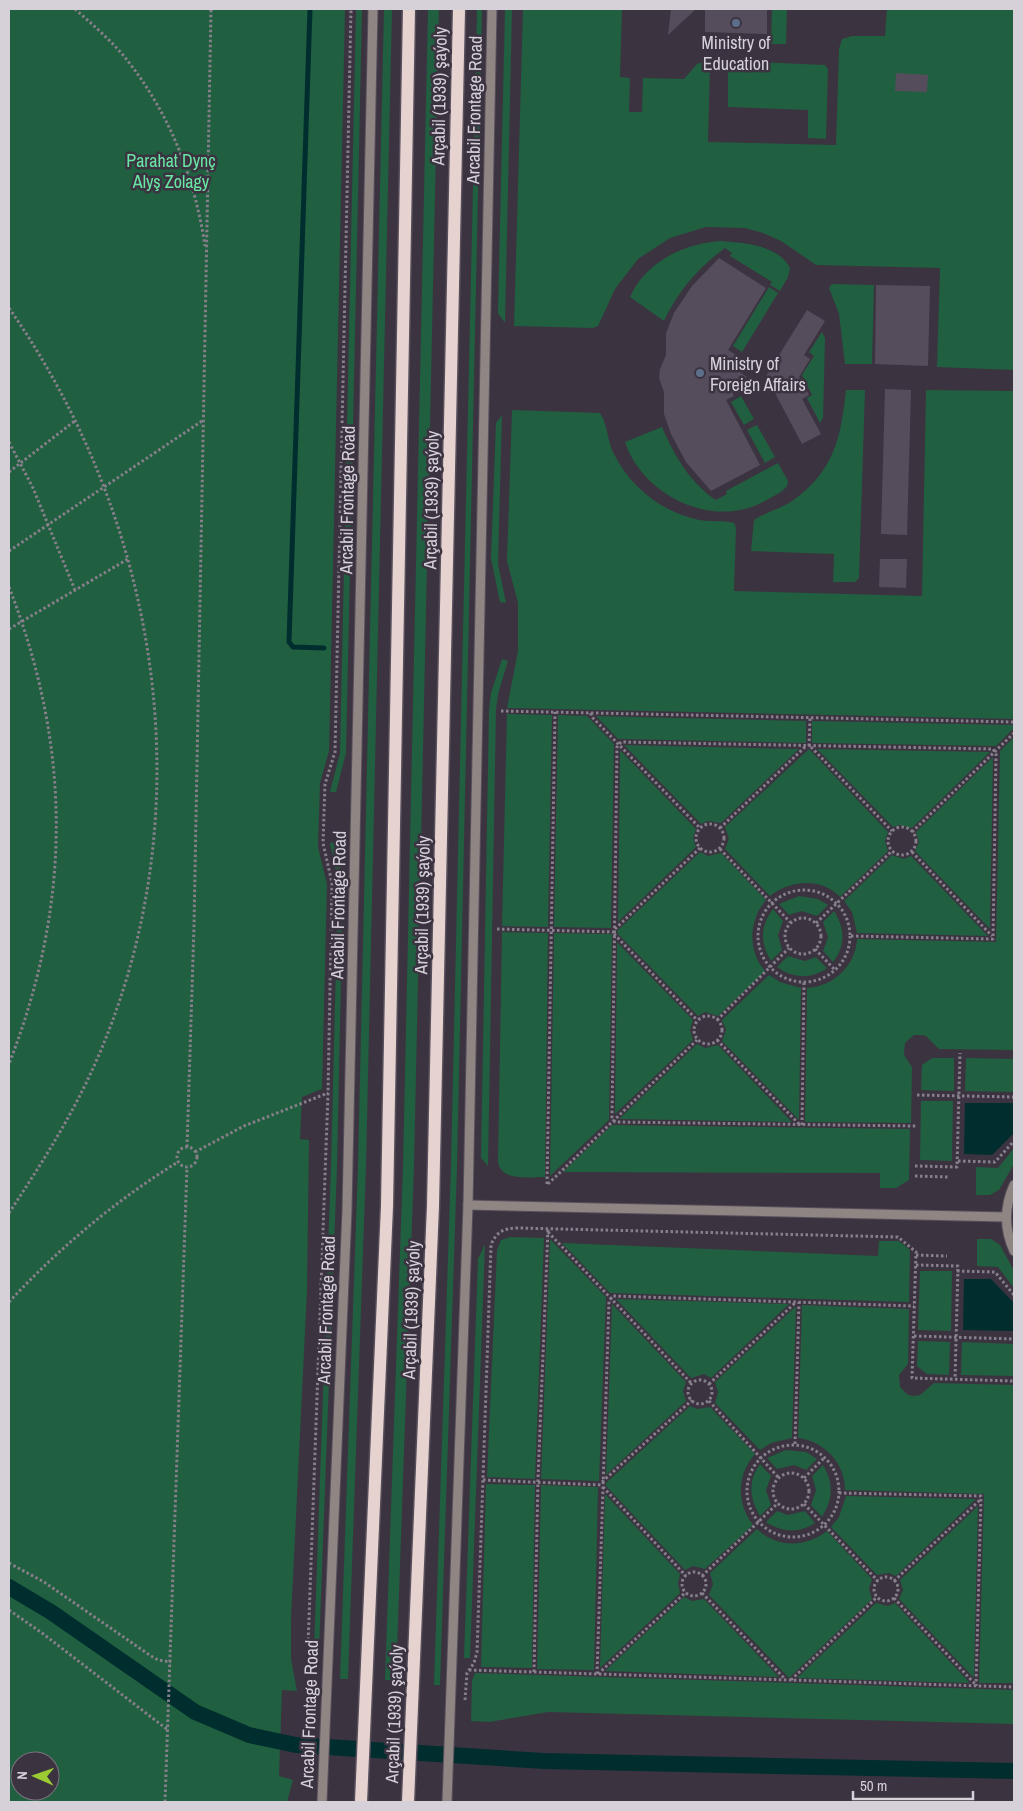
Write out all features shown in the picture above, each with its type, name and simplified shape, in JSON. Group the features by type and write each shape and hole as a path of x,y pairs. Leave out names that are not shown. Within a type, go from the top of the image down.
{"main road":[{"name":"Arçabil (1939) şaýoly","path":"361,1802 386,1206 409,9"},
{"name":"Arçabil (1939) şaýoly","path":"408,1802 433,1206 459,9"}],"street":[{"name":"Arcabil Frontage Road","path":"322,1802 347,1210 374,9"},
{"name":"Arcabil Frontage Road","path":"447,1802 468,1205 492,9"},
{"path":"1014,1185 1007,1204 1006,1217 1010,1241 1014,1251"},
{"path":"468,1205 1006,1217"}],"path":[{"path":"76,9 127,59 164,115 193,188 201,218 206,255"},
{"path":"187,1147 194,926 211,9"},
{"path":"315,1669 308,1646 328,1093 332,883 323,843 325,784 335,752 351,9"},
{"path":"193,188 203,190 208,184"},
{"path":"9,308 39,355 76,420 104,486 128,559 146,634 156,717 155,793 144,900 128,974 99,1056 48,1155 9,1213"},
{"path":"9,472 76,420"},
{"path":"9,551 202,421"},
{"path":"9,442 49,524 75,590"},
{"path":"9,629 128,559"},
{"path":"9,587 39,684 52,747 56,792 57,842 55,883 48,932 27,1012 9,1064"},
{"path":"501,711 1014,722"},
{"path":"555,712 547,1184 697,1040"},
{"path":"591,713 591,716 700,828"},
{"path":"720,828 808,746 810,718"},
{"path":"912,832 1014,733"},
{"path":"619,745 621,742 993,749 996,754 993,937"},
{"path":"619,745 612,1117 615,1122 916,1126"},
{"path":"808,746 892,831"},
{"path":"709,824 720,828 724,840 720,848 712,853 700,848 696,837 700,828 709,824"},
{"path":"901,827 912,832 916,843 912,852 903,856 892,851 888,840 892,831 901,827"},
{"path":"615,932 700,848"},
{"path":"720,848 790,922"},
{"path":"816,923 892,851"},
{"path":"912,852 993,937"},
{"path":"807,889 826,894 838,904 846,915 851,936 848,953 835,970 821,979 804,982 783,977 772,968 763,956 758,938 761,918 772,902 788,892 807,889"},
{"path":"799,918 808,918 816,923 821,931 820,941 815,949 807,954 797,953 789,948 785,940 785,930 790,922 799,918"},
{"path":"497,929 615,932 697,1020"},
{"path":"851,936 993,939 993,937"},
{"path":"717,1020 772,968 789,948"},
{"path":"815,949 835,970"},
{"path":"801,1125 804,982"},
{"path":"706,1016 717,1020 722,1032 718,1040 709,1044 697,1040 693,1029 697,1020 706,1016"},
{"path":"718,1040 801,1125"},
{"path":"915,1166 957,1166 960,1053"},
{"path":"195,1152 252,1122 328,1093"},
{"path":"917,1095 1014,1096"},
{"path":"958,1161 995,1162 1014,1141"},
{"path":"187,1147 195,1152"},
{"path":"178,1162 178,1152 187,1147"},
{"path":"187,1167 196,1162 195,1152"},
{"path":"178,1162 187,1167"},
{"path":"9,1302 60,1252 102,1216 153,1177 178,1162"},
{"path":"165,1802 171,1674 187,1167"},
{"path":"915,1176 948,1177"},
{"path":"465,1696 469,1670 474,1663 477,1652 490,1245 494,1237 500,1232 510,1228 548,1231 898,1238 916,1252 912,1378 1014,1381"},
{"path":"548,1231 692,1384"},
{"path":"534,1672 538,1482 548,1231"},
{"path":"916,1255 947,1256"},
{"path":"916,1265 958,1266 955,1379"},
{"path":"957,1271 995,1272 1014,1295"},
{"path":"597,1674 609,1300 613,1296 914,1306"},
{"path":"709,1384 798,1302"},
{"path":"795,1444 798,1302"},
{"path":"914,1336 1014,1339"},
{"path":"700,1380 709,1384 712,1394 709,1401 701,1404 692,1400 688,1391 692,1384 700,1380"},
{"path":"483,1480 602,1484 692,1400"},
{"path":"709,1401 762,1457 778,1477"},
{"path":"795,1444 812,1448 825,1457 837,1476 839,1493 834,1514 825,1525 812,1533 794,1537 775,1533 759,1522 749,1506 747,1486 753,1468 762,1457 774,1449 795,1444"},
{"path":"804,1478 825,1457"},
{"path":"787,1473 796,1473 804,1478 809,1486 809,1496 804,1504 796,1508 786,1508 778,1503 774,1495 774,1486 778,1477 787,1473"},
{"path":"602,1484 686,1576"},
{"path":"839,1493 981,1496 981,1498"},
{"path":"894,1581 981,1498"},
{"path":"976,1686 981,1498"},
{"path":"702,1576 778,1503"},
{"path":"804,1504 878,1581"},
{"path":"9,1563 44,1582 151,1656 158,1660 171,1662"},
{"path":"694,1572 702,1576 706,1586 702,1593 695,1596 686,1592 683,1583 686,1576 694,1572"},
{"path":"885,1578 894,1581 897,1591 894,1598 886,1601 877,1597 874,1588 878,1581 885,1578"},
{"path":"597,1674 686,1592"},
{"path":"702,1593 786,1680"},
{"path":"790,1680 877,1597"},
{"path":"894,1598 976,1686"},
{"path":"9,1610 42,1633 168,1730"},
{"path":"469,1670 1014,1686"}],"green space":[{"name":"Parahat Dynç Alyş Zolagy","path":"9,9 345,9 329,751 320,783 318,847 327,884 322,1089 302,1097 300,1139 309,1140 307,1290 291,1618 291,1659 297,1691 282,1690 279,1776 293,1780 287,1802 9,1802"},
{"path":"356,9 362,9 346,753 336,792 330,792 340,753"},
{"path":"384,9 392,9 366,1166 348,1679 340,1679 358,1166"},
{"path":"428,9 439,9 414,1166 396,1680 385,1680 403,1166"},
{"path":"477,9 482,9 457,1166 440,1685 434,1685 451,1165"},
{"path":"505,9 512,9 505,323 498,313"},
{"path":"523,9 622,9 620,77 630,78 629,112 642,112 643,78 684,79 697,64 706,61 710,65 708,142 836,145 839,49 842,39 852,36 885,36 887,9 1014,9 1014,370 937,367 940,268 816,265 781,241 745,228 706,227 670,238 638,259 615,289 598,326 593,328 514,326"},
{"path":"772,9 787,9 786,44 771,44"},
{"path":"734,61 825,65 828,69 826,139 808,138 808,110 728,107 728,66"},
{"path":"722,241 760,247 778,254 785,260 790,268 788,277 780,291 770,285 772,282 730,256 732,253 725,248 706,264 682,290 664,321 630,297 646,273 668,256 694,246"},
{"path":"832,284 874,285 872,364 845,364 839,314 829,288"},
{"path":"769,287 778,293 742,352 733,346"},
{"path":"822,332 825,338 823,418 820,423 807,398 812,395 802,375 814,356 809,352"},
{"path":"846,390 865,390 859,578 855,582 833,582 834,554 751,551 754,520 792,501 806,490 826,466 838,438"},
{"path":"926,390 1014,391 1014,719 507,708 518,651 518,603 507,561 512,410 600,413 605,423 612,449 621,466 629,478 649,497 660,505 685,516 699,520 734,523 736,528 734,591 922,596"},
{"path":"741,396 754,419 744,425 731,402"},
{"path":"502,415 498,564 506,603 500,602 491,558 496,423"},
{"path":"757,425 775,457 765,463 747,430"},
{"path":"662,427 684,468 698,485 716,500 727,494 726,491 778,463 788,481 787,486 780,493 745,509 724,512 682,503 663,492 647,478 634,461 625,442"},
{"path":"502,659 508,661 498,694 496,710 488,1166 481,1158 489,710 491,693"},
{"path":"507,714 552,715 548,927 502,926"},
{"path":"558,715 587,716 614,744 611,928 554,927"},
{"path":"596,716 806,721 806,743 618,739"},
{"path":"812,721 1014,725 1014,728 996,746 812,743"},
{"path":"1014,737 1014,1050 939,1049 926,1036 914,1035 905,1043 904,1055 912,1067 911,1123 805,1122 807,988 826,984 841,973 848,966 856,949 857,939 996,942 1000,751"},
{"path":"624,745 799,749 721,823 708,821 701,824"},
{"path":"809,749 888,832 885,841 888,851 840,897 824,886 805,883 787,887 770,896 725,849 729,839 725,827"},
{"path":"817,749 990,752 912,828 899,825 893,827"},
{"path":"620,750 696,829 693,838 696,847 618,922"},
{"path":"993,757 990,929 915,851 919,842 916,832"},
{"path":"336,842 343,882 337,1167 319,1650 314,1650 331,1167 338,882 330,843"},
{"path":"700,852 708,856 721,853 766,900 756,917 752,935 755,954 765,971 718,1016 705,1012 698,1016 617,933"},
{"path":"892,855 904,859 911,856 988,936 857,933 852,912 844,901"},
{"path":"799,896 818,899 828,905 817,916 801,911 789,915 779,904"},
{"path":"773,909 783,921 778,935 782,950 771,961 765,948 763,935 766,922"},
{"path":"834,911 842,930 842,943 833,962 823,951 828,937 823,922"},
{"path":"502,932 548,933 545,1177 524,1178 510,1176 505,1173 498,1162"},
{"path":"554,933 612,934 609,1120 550,1176"},
{"path":"617,942 693,1020 690,1030 693,1040 615,1114"},
{"path":"788,956 805,961 816,957 827,968 808,976 795,975 777,967"},
{"path":"769,975 780,982 801,988 799,1120 722,1041 726,1030 722,1020"},
{"path":"697,1044 705,1048 718,1045 792,1122 619,1119"},
{"path":"932,1058 954,1058 954,1091 921,1090 922,1065"},
{"path":"966,1058 1014,1059 1014,1092 965,1091"},
{"path":"921,1101 953,1101 952,1161 920,1160"},
{"path":"612,1125 910,1129 909,1180 896,1188 880,1188 880,1173 563,1172"},
{"path":"1014,1148 1014,1164 999,1190 990,1195 976,1195 976,1167 998,1168"},
{"path":"510,1237 544,1238 535,1479 487,1477 497,1250 501,1240"},
{"path":"550,1239 606,1297 599,1481 541,1479"},
{"path":"977,1239 991,1239 1000,1245 1014,1271 1014,1288 998,1267 977,1266"},
{"path":"879,1241 899,1241 910,1250 909,1302 610,1293 562,1243 878,1256"},
{"path":"485,1244 470,1658 464,1658 478,1259"},
{"path":"920,1271 952,1271 951,1331 918,1330"},
{"path":"616,1299 789,1304 711,1378 704,1374 691,1378"},
{"path":"612,1304 686,1382 683,1391 686,1401 606,1475"},
{"path":"802,1305 909,1309 908,1364 899,1375 900,1387 908,1395 920,1395 934,1383 1014,1385 1014,1683 979,1683 984,1494 845,1490 841,1471 831,1455 816,1444 798,1438"},
{"path":"796,1306 792,1438 771,1443 760,1450 715,1403 718,1392 715,1382"},
{"path":"918,1341 950,1342 949,1375 927,1374 917,1366"},
{"path":"962,1342 1014,1344 1014,1376 961,1375"},
{"path":"690,1406 697,1409 710,1407 755,1454 745,1470 741,1489 741,1498 747,1516 753,1525 705,1569 693,1566 685,1570 606,1486 606,1483"},
{"path":"786,1450 806,1452 817,1459 806,1470 794,1465 777,1469 767,1458"},
{"path":"760,1464 771,1476 766,1490 771,1505 760,1516 751,1490 753,1477"},
{"path":"823,1465 829,1478 831,1491 826,1511 822,1517 811,1505 816,1490 812,1476"},
{"path":"486,1484 535,1485 532,1668 481,1667"},
{"path":"541,1485 598,1487 594,1670 537,1669"},
{"path":"605,1494 680,1574 678,1583 680,1593 600,1668"},
{"path":"846,1496 976,1499 896,1576 889,1573 877,1575 831,1527 839,1517"},
{"path":"978,1506 974,1678 899,1599 903,1590 900,1580"},
{"path":"777,1511 788,1515 805,1511 815,1523 803,1529 784,1530 766,1522"},
{"path":"757,1529 773,1540 791,1544 810,1541 827,1531 872,1579 869,1589 872,1599 789,1678 709,1595 713,1584 710,1573"},
{"path":"684,1597 692,1601 704,1599 779,1677 605,1671"},
{"path":"876,1603 888,1606 895,1603 970,1683 797,1678"},
{"path":"475,1673 1014,1690 1014,1724 548,1712 489,1722 471,1721 472,1681"}],"shaded area":[{"path":"965,1103 1014,1103 1014,1133 992,1155 964,1154"},
{"path":"964,1279 991,1279 1014,1303 1014,1331 963,1330"}],"building":[{"name":"Ministry of Education","path":"671,9 696,9 668,35"},
{"name":"Ministry of Education","path":"705,9 767,9 767,34 705,32"},
{"path":"896,73 928,75 927,92 895,91"},
{"name":"Ministry of Foreign Affairs","path":"719,258 766,288 728,350 736,355 730,365 747,377 729,386 734,396 726,400 760,465 711,491 686,462 671,434 664,414 664,392 659,378 660,369 666,355 666,333 674,313 692,286"},
{"path":"876,285 930,286 928,366 875,364"},
{"path":"807,310 825,321 804,355 810,359 799,377 809,395 802,399 821,434 802,444 766,376"},
{"path":"885,389 911,390 907,535 881,534"},
{"path":"880,559 907,559 906,588 879,587"}],"waterway":[{"path":"310,9 289,642 293,647 324,648"},
{"path":"9,1587 51,1612 195,1712 249,1735 296,1745 544,1761 1014,1771"}],"place":[{"name":"Ministry of Education","path":"736,23"},
{"name":"Ministry of Foreign Affairs","path":"700,373"}]}
